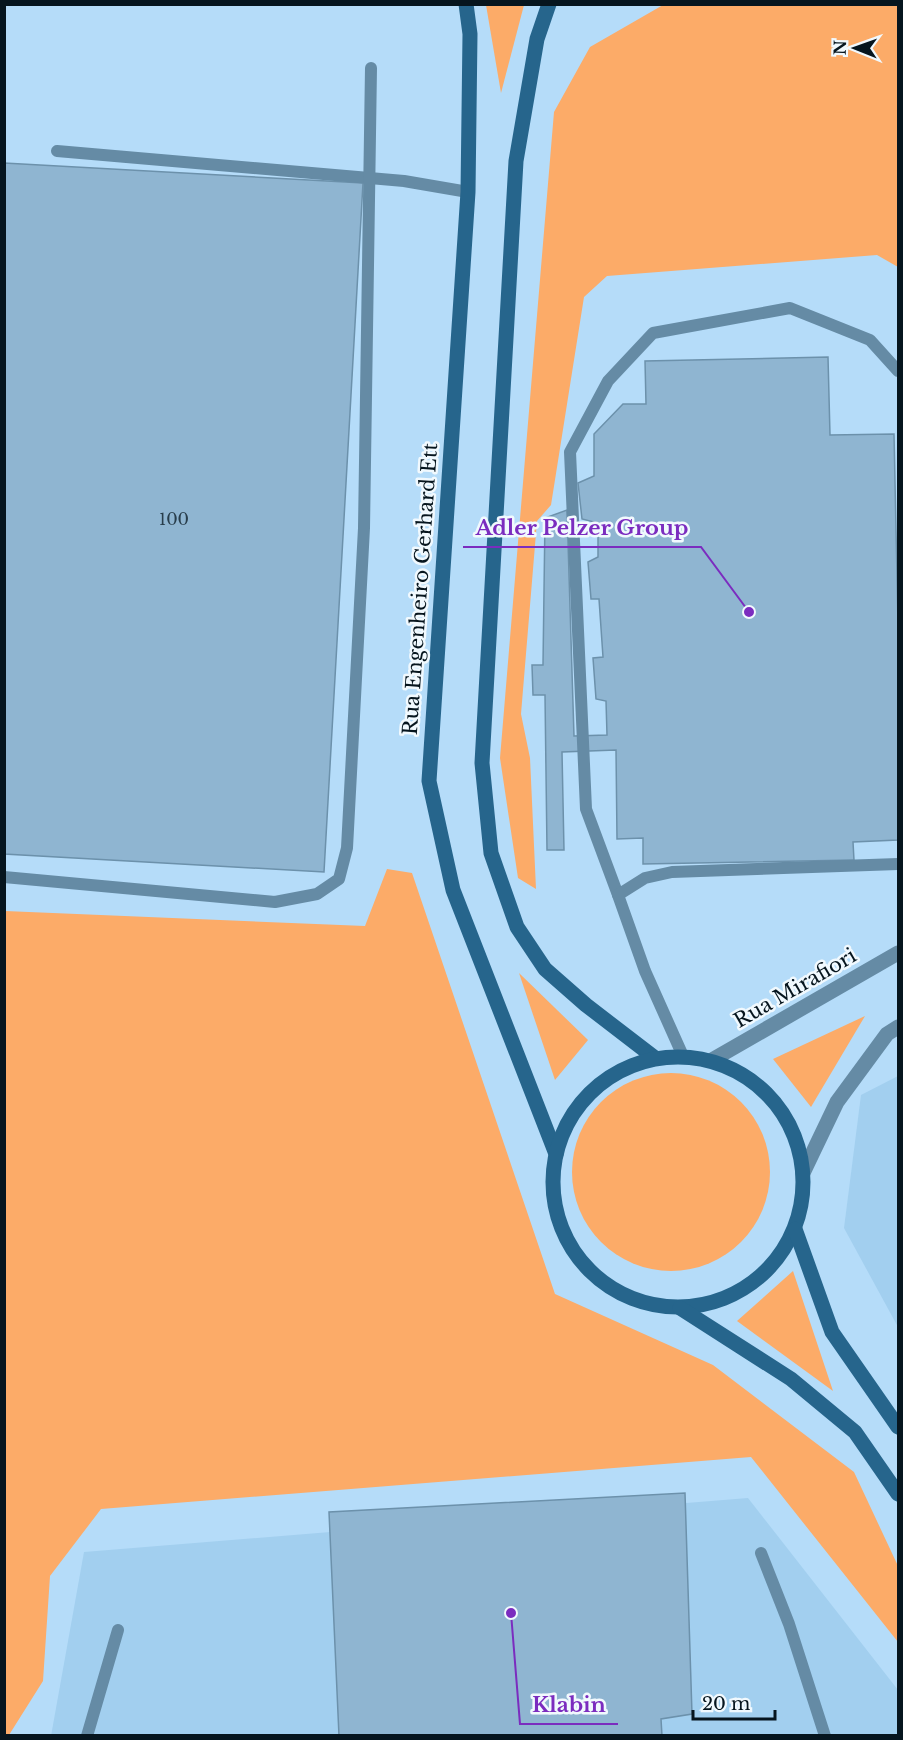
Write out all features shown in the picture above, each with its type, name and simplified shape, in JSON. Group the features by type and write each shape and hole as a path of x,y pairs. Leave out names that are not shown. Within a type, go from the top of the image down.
{"main road":[{"name":"Rua Engenheiro Gerhard Ett","path":"466,4 470,34 468,192 429,781 453,890 556,1154"},
{"path":"549,4 537,39 516,161 482,764 491,853 517,927 545,969 586,1005 655,1058"},
{"path":"683,1056 712,1060 747,1077 776,1102 795,1136 803,1173 802,1201 795,1229 776,1261 749,1286 716,1302 680,1308 643,1302 617,1290 609,1286 581,1261 562,1228 554,1191 556,1154 569,1120 591,1091 620,1070 655,1058 683,1056"},
{"path":"795,1229 832,1332 898,1427"},
{"path":"680,1308 791,1379 855,1432 898,1494"}],"street":[{"name":"Rua Mirafiori","path":"712,1060 898,953"},
{"path":"803,1173 837,1102 887,1034 898,1027"}],"lane":[{"path":"4,877 275,902 317,894 339,879 347,848 364,528 371,68"},
{"path":"57,151 371,178 468,192"},
{"path":"683,1056 645,971 586,810 570,452 608,381 653,333 790,308 870,340 898,371"},
{"path":"618,895 645,878 672,872 898,864"},
{"path":"761,1553 789,1624 825,1736"},
{"path":"87,1736 118,1630"}],"shaded area":[{"path":"486,5 524,5 501,93"},
{"path":"663,5 898,5 898,267 877,255 607,276 584,297 551,505 537,521 521,714 530,758 536,889 518,878 500,758 554,112 590,47"},
{"path":"387,869 412,873 555,1294 713,1365 854,1472 898,1566 898,1642 751,1457 101,1509 50,1576 43,1681 9,1735 5,1735 5,911 365,926"},
{"path":"519,973 588,1040 555,1080"},
{"path":"865,1016 811,1107 773,1059"},
{"path":"671,1073 690,1075 709,1081 726,1090 741,1102 753,1117 762,1134 768,1153 770,1172 768,1191 762,1210 753,1227 741,1242 726,1254 709,1263 690,1269 671,1271 652,1269 633,1263 616,1254 601,1242 589,1227 580,1210 574,1191 572,1172 574,1153 580,1134 589,1117 601,1102 616,1090 633,1081 652,1075"},
{"path":"898,1076 898,1327 844,1228 861,1095"},
{"path":"793,1271 833,1391 737,1321"},
{"path":"748,1498 898,1690 898,1735 51,1736 84,1552"}],"building":[{"path":"4,163 363,183 324,872 4,854"},
{"path":"828,357 830,435 894,434 898,624 898,840 853,842 854,860 643,864 643,838 617,839 616,750 562,752 564,850 547,850 545,695 533,695 532,665 543,665 545,518 567,510 574,736 607,735 606,701 596,699 593,658 603,657 599,599 591,599 588,562 598,557 598,523 582,519 578,483 594,476 594,434 623,404 646,404 645,361"},
{"path":"685,1493 692,1714 661,1719 662,1736 339,1736 329,1512"}],"place":[{"name":"Adler Pelzer Group","path":"749,612"},
{"name":"Klabin","path":"511,1613"}]}
